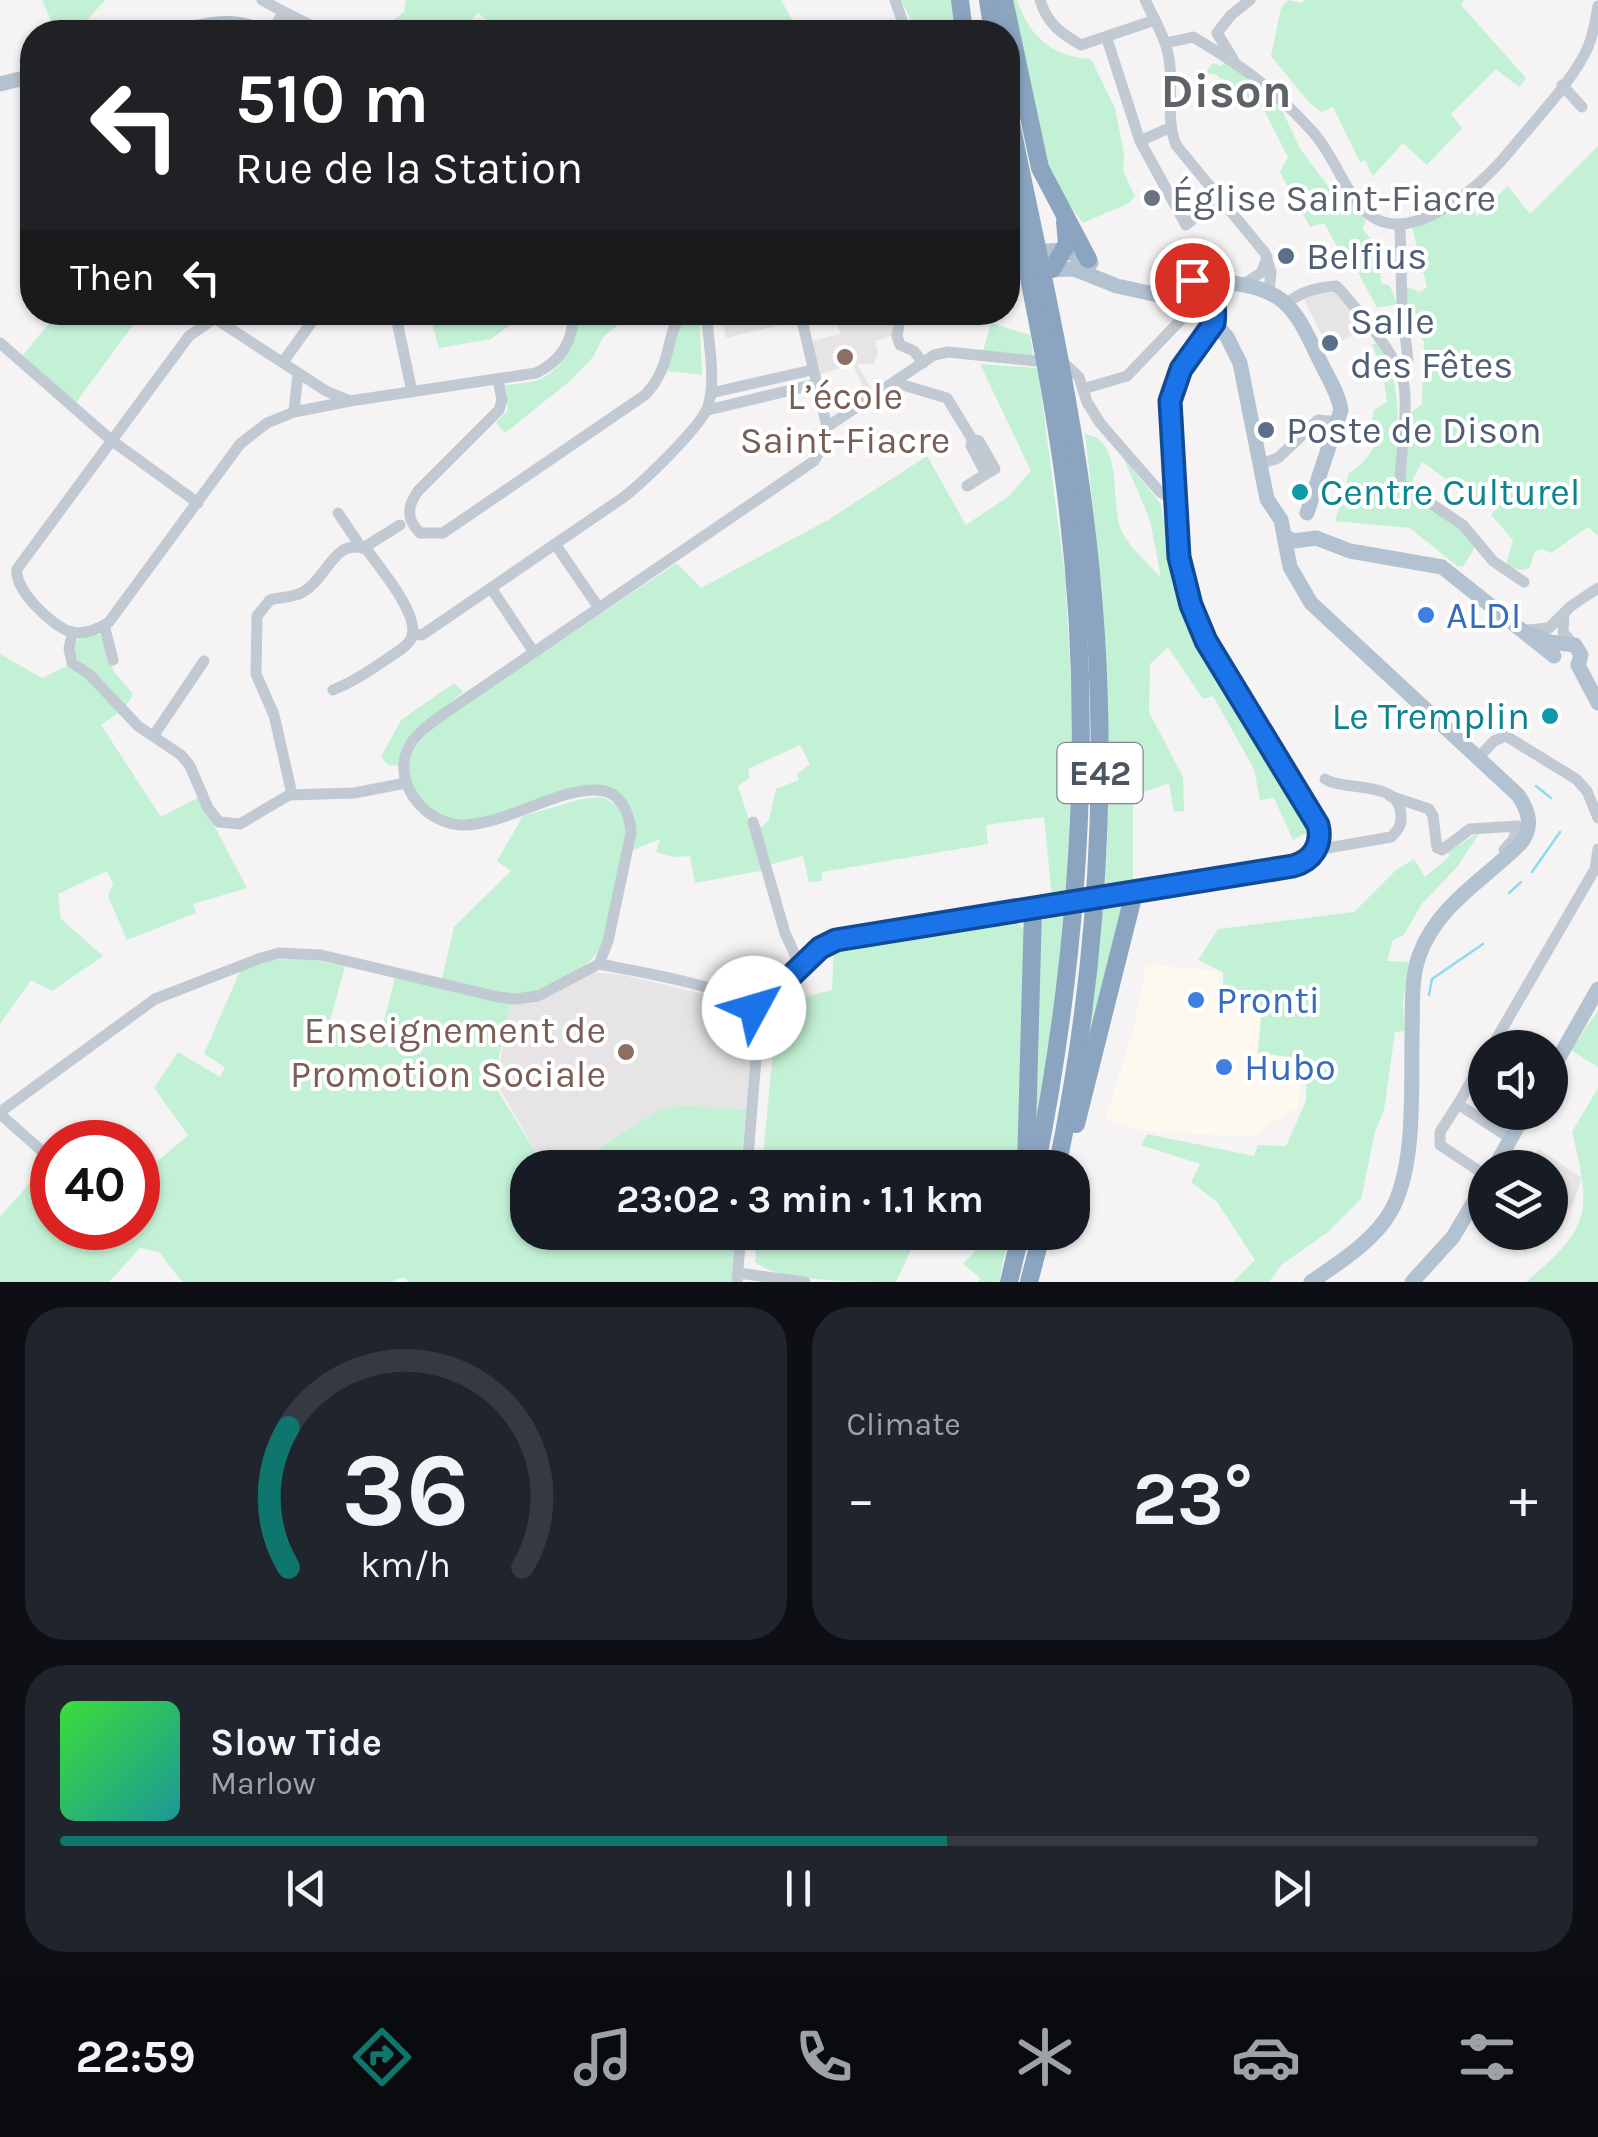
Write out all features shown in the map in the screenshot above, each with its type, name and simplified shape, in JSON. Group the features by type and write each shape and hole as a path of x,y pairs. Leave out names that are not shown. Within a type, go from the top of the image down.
{"highway":[{"path":"1020,81 1040,168 1088,260"},
{"path":"1052,268 1068,238 1064,216"},
{"name":"E42","path":"1020,270 1056,378 1080,482 1092,577 1100,756 1090,959 1063,1150"},
{"name":"E42","path":"1039,1150 1069,957 1080,772 1074,577 1056,378"},
{"path":"1067,1150 1075,1131 1126,894"},
{"path":"1027,1150 1040,908"},
{"path":"1009,1282 1016,1250"},
{"path":"1030,1282 1038,1250"}],"main road":[{"path":"1020,251 1065,250 1088,260 1101,278"},
{"path":"1020,255 1117,286 1200,304"},
{"path":"1286,537 1298,540 1308,525 1338,425 1339,400 1298,314 1288,303 1268,291 1244,284 1196,278 1200,304 1226,337 1240,364 1268,498 1281,520 1290,567 1311,603 1518,795 1528,809 1530,825 1526,836 1502,861 1447,911 1420,955 1413,980 1410,1118 1402,1186 1390,1211 1369,1237 1312,1282"},
{"path":"1281,520 1292,510 1332,542 1361,554 1442,567 1526,631 1581,655 1578,666 1596,695"},
{"path":"1562,648 1560,668 1570,670 1578,666"},
{"path":"1568,1041 1598,989"},
{"path":"1504,1150 1516,1130"},
{"path":"1412,1282 1453,1237 1468,1211"}],"street":[{"path":"262,0 300,20"},
{"path":"1040,0 1046,18 1060,33 1080,45 1155,20"},
{"path":"1145,0 1166,43 1170,62 1169,128 1176,145 1217,198 1257,240 1271,272 1268,291"},
{"path":"1234,59 1218,33 1231,14 1250,0"},
{"path":"1166,43 1194,37 1259,78 1313,132 1367,213 1400,225 1447,206 1479,186 1585,55 1598,6"},
{"path":"279,20 284,12"},
{"path":"1107,38 1140,141 1186,225 1217,198"},
{"path":"1562,86 1582,106"},
{"path":"1140,141 1169,128"},
{"path":"1400,225 1408,361 1401,375"},
{"path":"1244,284 1262,272 1267,257"},
{"path":"1288,303 1300,294 1336,286 1374,331 1401,375 1404,406 1400,484 1463,526 1493,562 1524,582"},
{"path":"748,1150 758,1003 820,948 836,940 1293,866 1306,862 1317,847 1318,825 1224,672 1197,620 1179,557 1170,401 1176,378 1196,344 1200,304"},
{"path":"1083,389 1127,376 1200,304"},
{"path":"200,325 17,570 19,589 73,632 104,625 116,615 240,444 268,423 294,412 350,401 536,373 549,366 570,340 572,325"},
{"path":"226,325 298,373 350,401"},
{"path":"283,362 310,325"},
{"path":"398,325 412,392"},
{"path":"498,380 502,400 499,410 409,504 410,519 420,533 443,533 646,395 662,373 675,325"},
{"path":"412,634 422,635 642,483 708,410 711,392 706,325"},
{"path":"30,1140 0,1113 154,999 279,953 321,955 512,1000 548,992 599,964 608,941 630,834 630,819 621,801 606,791 586,791 464,825 435,818 414,798 402,766 412,741 499,674 814,460 827,427 803,325"},
{"path":"899,325 900,345 914,351 923,362"},
{"path":"0,343 111,440 198,503"},
{"path":"827,427 923,362 948,352 996,360 1055,362 1075,371 1100,423 1160,492 1174,500"},
{"path":"711,392 812,370"},
{"path":"294,412 298,373"},
{"path":"896,383 947,398 972,438 970,446 991,472"},
{"path":"708,410 816,384"},
{"path":"1260,464 1278,458 1318,420 1338,425"},
{"path":"967,486 1011,461"},
{"path":"333,690 404,646 412,634 412,622 396,591 338,513"},
{"path":"292,794 274,714 256,674 257,616 270,600 293,596 312,586 338,553 346,548 362,548 400,525"},
{"path":"555,544 598,608"},
{"path":"491,588 533,651"},
{"path":"1526,631 1549,628 1598,588"},
{"path":"1562,648 1564,614"},
{"path":"104,625 113,660"},
{"path":"73,632 69,648 72,662 90,674 138,726 174,748 190,766 208,808 219,822 240,824 292,794 354,793 406,783"},
{"path":"154,735 204,660"},
{"path":"1478,758 1494,741 1506,736 1576,779 1587,791 1598,818"},
{"path":"1325,779 1333,784 1377,790 1428,809 1433,816 1437,848 1442,850 1470,829 1518,826 1513,840 1502,852 1502,861"},
{"path":"1317,847 1390,838 1397,832 1402,817 1390,796"},
{"path":"753,822 785,933 800,968"},
{"path":"1501,1030 1595,869 1598,849"},
{"path":"599,964 758,1003"},
{"path":"1468,1087 1440,1132 1440,1145 1468,1164"},
{"path":"1458,1104 1511,1138"},
{"path":"740,1250 738,1277 805,1282"}],"shaded area":[{"path":"1334,287 1364,324 1358,332 1328,348 1303,297"},
{"path":"723,325 780,325 726,338"},
{"name":"L’école Saint-Fiacre","path":"838,325 895,325 894,335 875,341 878,352 874,364 857,364 872,390 866,394 853,365 820,374 812,341 840,334"},
{"path":"1146,966 1220,972 1219,1007 1261,1011 1256,1053 1305,1060 1298,1107 1250,1137 1143,1131 1105,1120 1133,1030"},
{"name":"Enseignement de Promotion Sociale","path":"593,972 623,975 742,1003 754,1022 746,1110 681,1105 657,1111 593,1150 535,1150 496,1083 511,1003"},
{"path":"1568,1169 1582,1178 1568,1209"}],"green space":[{"path":"42,0 105,0 87,20 51,20"},
{"path":"406,0 781,0 792,20 487,20 478,13 474,20 395,20 404,12"},
{"path":"901,0 953,0 956,20 911,20"},
{"path":"1011,0 1017,0 1028,24 1044,42 1065,54 1091,59 1115,108 1124,154 1123,171 1135,196 1129,203 1083,223 1053,183 1041,153 1020,46 1020,20 1015,20"},
{"path":"1288,0 1464,0 1461,5 1526,78 1519,87 1496,69 1451,114 1462,128 1427,165 1403,143 1373,176 1365,160 1360,162 1333,107 1321,112 1271,56 1281,8"},
{"path":"1226,62 1263,88 1280,106 1301,150 1330,189 1341,185 1366,221 1362,228 1379,250 1381,283 1390,286 1397,304 1377,308 1349,255 1343,257 1324,223 1310,227 1280,172 1288,157 1263,108 1254,101 1246,107 1217,75 1205,73 1213,63 1220,66"},
{"path":"1598,146 1598,536 1588,527 1551,553 1535,551 1529,569 1519,570 1506,565 1513,540 1491,515 1500,504 1490,499 1476,500 1422,462 1409,487 1404,485 1408,415 1422,404 1424,342 1408,319 1405,286 1420,292 1427,287 1412,227 1469,200 1477,216 1508,186 1530,214"},
{"path":"47,325 133,325 74,405 20,359"},
{"path":"432,325 510,325 491,339 439,348"},
{"path":"577,325 618,325 604,336 593,357 570,381 505,433 496,423 508,410 505,385 538,380 556,369"},
{"path":"680,325 700,325 702,375 668,371"},
{"path":"990,325 998,325 1030,335 1033,356 983,351"},
{"path":"1379,341 1396,393 1395,485 1444,514 1478,542 1463,567 1410,528 1335,521 1340,505 1349,506 1353,493 1346,490 1348,474 1369,454 1381,427 1371,424 1374,410 1387,402 1382,368 1372,345"},
{"path":"980,364 1037,368 1039,378 1065,575 1073,719 1067,895 1052,898 1044,817 986,825 988,844 822,872 822,881 809,882 803,856 768,865 759,829 769,820 776,789 799,780 797,774 810,764 800,745 748,769 750,778 738,786 765,870 695,883 690,856 656,852 660,839 633,850 632,810 623,797 602,786 511,813 475,819 445,816 420,797 409,774 411,756 441,720 677,563 701,588 828,520 927,456 966,525 1009,496 1031,471"},
{"path":"1085,434 1097,438 1111,459 1121,530 1161,578 1150,520 1123,457 1160,503 1192,632 1288,788 1310,831 1293,840 1274,798 1260,800 1254,769 1213,696 1203,699 1168,647 1150,664 1149,712 1183,777 1184,811 1174,812 1169,783 1133,796 1133,884 1105,889 1110,769 1102,588"},
{"path":"102,635 114,672 133,694 126,706 75,656 80,637"},
{"path":"0,654 42,678 67,666 87,678 119,712 101,725 161,817 199,797 247,888 193,904 196,913 127,940 108,896 113,884 107,871 58,894 61,919 103,956 52,991 31,980 0,1024"},
{"path":"454,683 463,692 417,729 399,766 388,765 381,757 401,720"},
{"path":"601,797 621,809 626,825 612,905 593,958 560,983 523,995 442,979 454,927 511,871 497,861 523,816"},
{"path":"1481,831 1457,867 1421,905 1404,935 1393,940 1387,961 1409,962 1403,1001 1405,1031 1395,1032 1384,1110 1375,1132 1361,1199 1328,1232 1281,1265 1269,1282 1233,1282 1255,1260 1217,1202 1191,1182 1200,1164 1141,1145 1147,1134 1254,1156 1258,1145 1286,1146 1306,1101 1307,1059 1258,1053 1262,1006 1224,998 1223,972 1198,960 1218,929 1354,912 1396,870 1414,859 1425,877 1450,856 1447,852"},
{"path":"1123,902 1085,1062 1103,905"},
{"path":"1065,912 1033,1149 1040,923 1051,914"},
{"path":"998,921 1016,921 1028,934 1022,1150 764,1150 777,1007 797,992 801,998 832,990 834,946"},
{"path":"305,958 345,966 330,1021 380,1036 395,978 511,1003 493,1083 534,1150 510,1150 510,1250 734,1250 732,1282 408,1282 404,1277 390,1282 182,1282 159,1252 150,1250 160,1250 160,1159 188,1135 154,1088 178,1052 220,1077 225,1067 204,1054 240,971 272,960"},
{"path":"1598,1010 1598,1067 1571,1050"},
{"path":"1598,1088 1598,1282 1526,1282 1560,1250 1568,1250 1568,1240 1581,1216 1582,1181 1572,1132"},
{"path":"681,1105 746,1110 742,1150 594,1150 657,1111"},
{"path":"30,1183 30,1250 138,1250 109,1282 0,1282 0,1217"},
{"path":"756,1250 911,1250 896,1282 821,1280 781,1274 755,1262"},
{"path":"976,1250 1006,1250 999,1282 978,1282 981,1278 963,1264"}],"waterway":[{"path":"1536,786 1551,798"},
{"path":"1532,872 1560,832"},
{"path":"1509,893 1521,882"},
{"path":"1429,995 1432,979 1483,944"}],"place":[{"name":"Église Saint-Fiacre","path":"1152,198"},
{"name":"Belfius","path":"1286,256"},
{"name":"Salle des Fêtes","path":"1330,343"},
{"name":"L’école Saint-Fiacre","path":"845,357"},
{"name":"Poste de Dison","path":"1266,430"},
{"name":"Centre Culturel","path":"1300,492"},
{"name":"ALDI","path":"1426,615"},
{"name":"Le Tremplin","path":"1550,716"},
{"name":"Pronti","path":"1196,1000"},
{"name":"Enseignement de Promotion Sociale","path":"626,1052"},
{"name":"Hubo","path":"1224,1067"}],"district":[{"name":"Dison","path":"1226,90"}],"route":[{"path":"754,1008 763,1009 766,1000 820,948 836,940 1293,866 1306,862 1317,847 1318,825 1206,641 1191,605 1179,557 1170,401 1176,378 1214,323 1216,314 1208,280 1192,280"}]}
